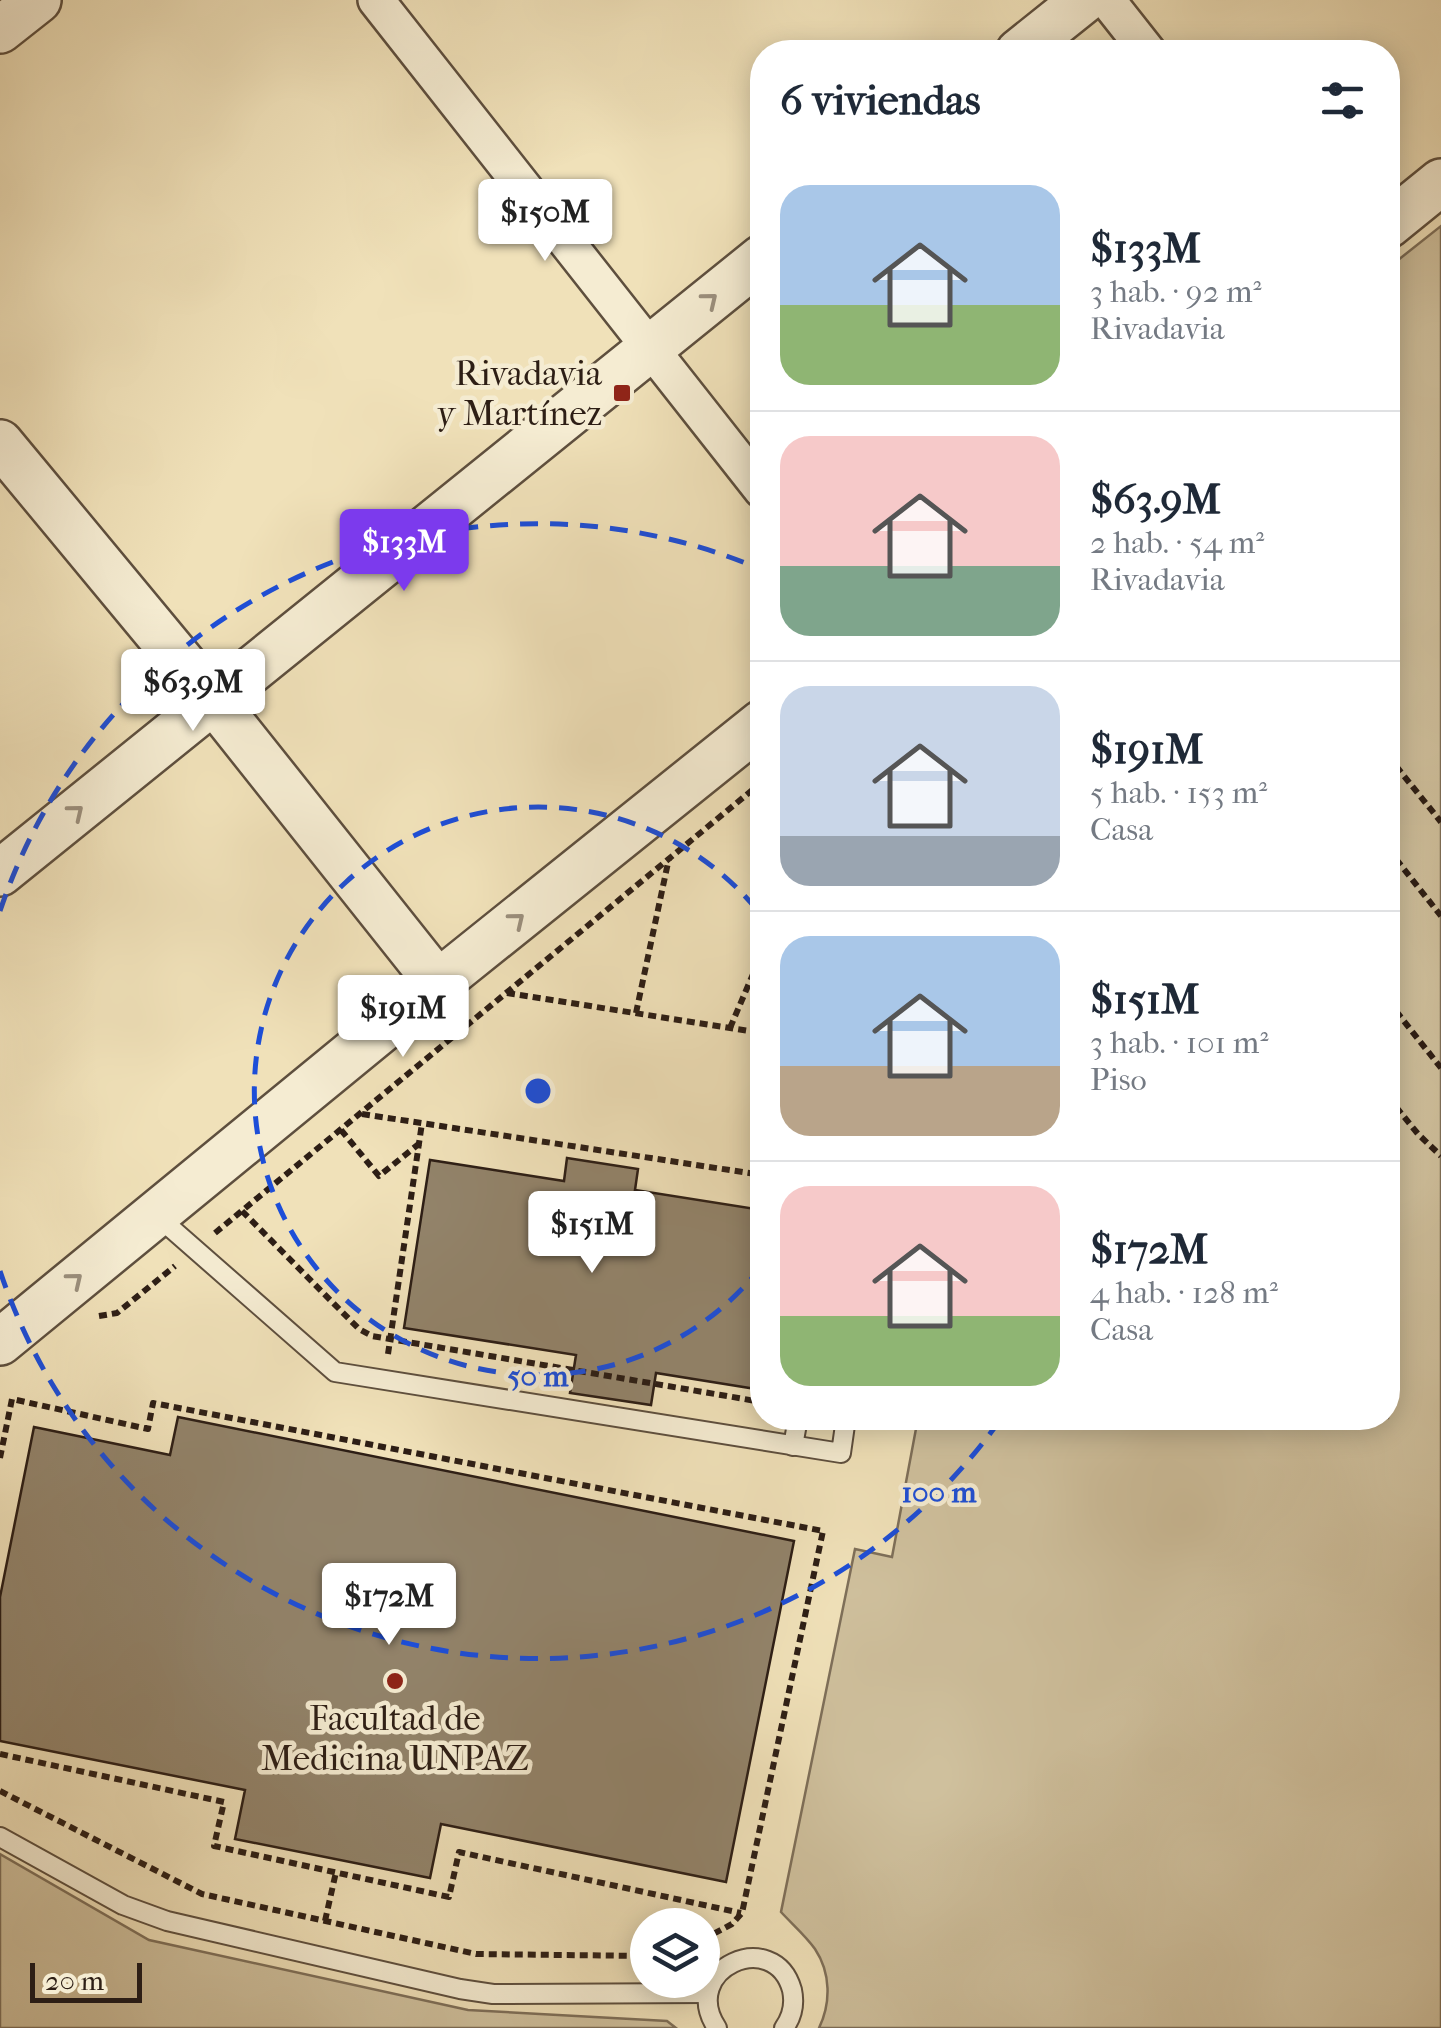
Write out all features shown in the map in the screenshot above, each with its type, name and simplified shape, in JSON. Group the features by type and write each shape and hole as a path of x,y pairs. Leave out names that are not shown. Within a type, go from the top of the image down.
{"street":[{"path":"0,30 38,0"},
{"path":"376,0 750,474"},
{"path":"1034,40 1084,0"},
{"path":"1108,0 1139,40"},
{"path":"1400,215 1441,182"},
{"path":"0,873 750,268"},
{"path":"0,443 213,700 438,983"},
{"path":"0,1342 750,733"}],"lane":[{"path":"156,1214 336,1372 840,1453 844,1430"},
{"path":"793,1446 796,1430"},
{"path":"0,1837 123,1905 167,1922 493,1994 630,1993"},
{"path":"720,1972 736,1960 751,1958 779,1969 793,1995 793,2010 784,2028"},
{"path":"708,1998 711,2019 717,2028"}],"path":[{"path":"1400,771 1441,822"},
{"path":"636,1013 684,786"},
{"path":"84,1318 117,1314 750,792"},
{"path":"1400,864 1441,916"},
{"path":"730,1028 750,982"},
{"path":"438,983 750,1030"},
{"path":"1400,1016 1441,1068"},
{"path":"292,1103 750,1173"},
{"path":"1400,1112 1441,1156"},
{"path":"385,1380 422,1123"},
{"path":"341,1130 380,1176 420,1144"},
{"path":"242,1211 359,1329 372,1336 750,1400"},
{"path":"0,1458 12,1399 148,1428 153,1403 823,1532 742,1913 720,1930"},
{"path":"0,1754 224,1802 214,1846 449,1897 459,1852 742,1913"},
{"path":"0,1791 202,1894 476,1954 630,1956"},
{"path":"325,1920 336,1872"}],"shaded area":[{"path":"1441,226 1441,2028 819,2028 827,1998 824,1968 811,1944 781,1912 855,1549 892,1557 916,1430 1400,1430 1400,258"},
{"path":"0,1854 149,1940 468,2010 667,2021 676,2028 0,2028"}],"building":[{"path":"567,1158 638,1169 635,1190 750,1208 750,1388 656,1373 651,1405 570,1393 576,1355 404,1328 430,1160 564,1181"},
{"path":"178,1417 794,1541 726,1882 441,1824 430,1878 235,1839 245,1790 0,1741 0,1597 34,1427 170,1455"}],"place":[{"name":"Rivadavia y Martínez","path":"622,393"},
{"name":"Facultad de Medicina UNPAZ","path":"395,1681"}]}
